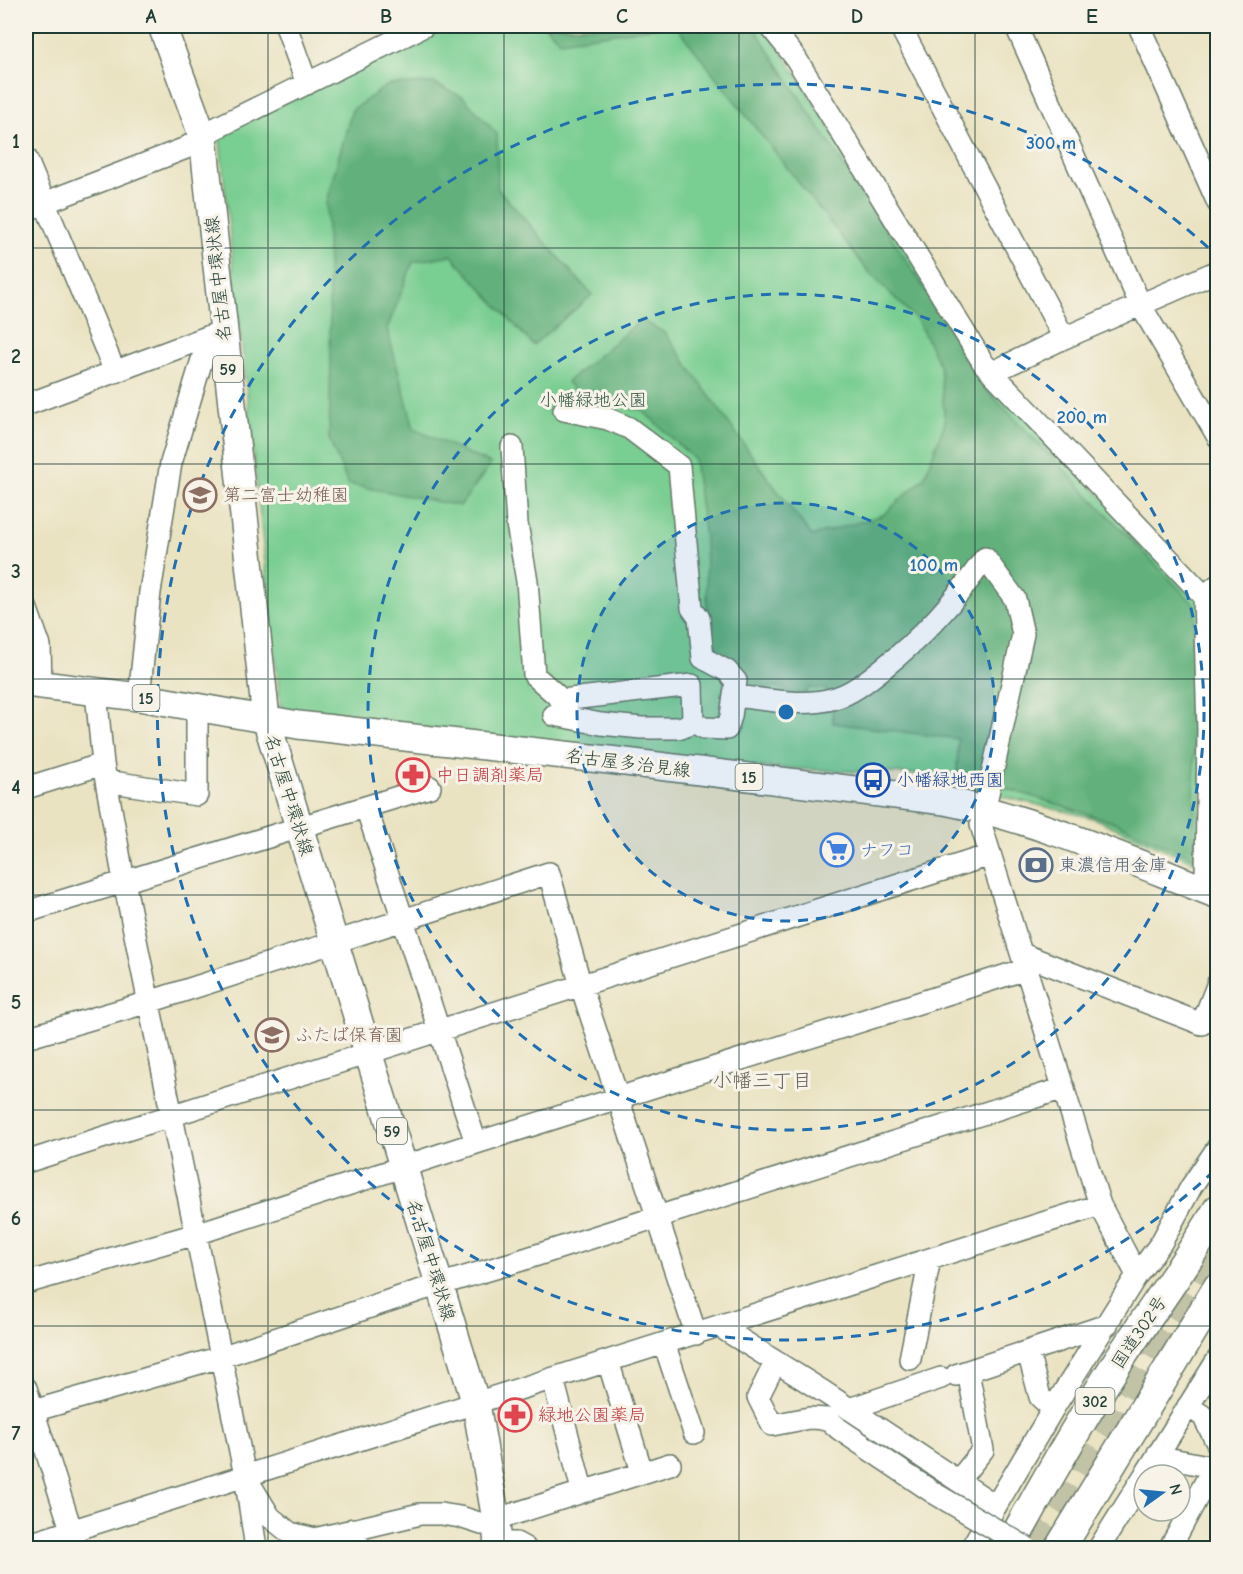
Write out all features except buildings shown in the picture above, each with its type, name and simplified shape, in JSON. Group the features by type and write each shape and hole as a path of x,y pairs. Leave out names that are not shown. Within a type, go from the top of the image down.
{"highway":[{"name":"国道302号","path":"1009,1548 1036,1498 1118,1362 1188,1259 1218,1210"},
{"path":"988,1548 1077,1401 1155,1295 1188,1259"},
{"name":"302","path":"1060,1548 1218,1288"},
{"path":"1080,1548 1218,1325"}],"main road":[{"name":"名古屋中環状線","path":"162,26 203,137 214,334 266,719 476,1404 497,1537"},
{"name":"名古屋多治見線","path":"33,684 139,697 298,725 933,799 984,809 1033,823 1212,886"}],"street":[{"path":"286,26 307,84"},
{"path":"771,26 795,57 984,364 1211,590 1212,886"},
{"path":"900,26 1064,338"},
{"path":"1016,26 1141,306 1218,437"},
{"path":"1139,26 1218,202"},
{"path":"34,206 186,148 214,129 307,84 413,28"},
{"path":"26,159 34,206 115,372"},
{"path":"993,372 1064,338 1218,271"},
{"path":"26,405 214,334"},
{"path":"139,697 150,592 171,463 204,352 214,334"},
{"path":"564,410 608,419 629,428 679,466 692,608 699,618 703,658 727,671 736,681 734,696 737,724 726,729 704,728 693,722"},
{"path":"512,447 517,524 527,581 534,675 562,700 692,686 693,722"},
{"path":"734,696 805,703 835,698 860,686 907,650 937,620 958,597 985,558 1015,599 1023,634 1012,693 981,825 1100,1205 1137,1275"},
{"path":"26,607 40,646 33,684"},
{"path":"96,692 104,772 124,881 245,1476 256,1548"},
{"path":"26,788 104,772 197,795 197,707"},
{"path":"554,715 601,724 642,728 681,728 693,722"},
{"path":"26,912 430,787"},
{"path":"366,807 476,1143"},
{"path":"26,1162 990,855"},
{"path":"26,1038 149,1002 549,873 581,986 617,1099 696,1334"},
{"path":"26,1283 196,1234 617,1099 1024,962 1210,1027 1218,983"},
{"path":"29,1412 221,1357 438,1284 657,1218 1064,1088"},
{"path":"971,1548 1053,1408 1137,1275 1161,1243 1191,1186 1218,1147"},
{"path":"26,1545 74,1539 245,1476 1100,1205"},
{"path":"910,1359 930,1258"},
{"path":"849,1409 1107,1325"},
{"path":"718,1326 996,1506"},
{"path":"664,1343 694,1433"},
{"path":"1028,1352 1041,1397 1053,1408"},
{"path":"1152,1463 1218,1359"},
{"path":"608,1361 642,1472"},
{"path":"776,1363 758,1397 772,1425 809,1418 828,1419 839,1429 934,1493 1027,1548"},
{"path":"955,1375 983,1450 958,1481"},
{"path":"553,1379 580,1482 586,1490"},
{"path":"26,1388 29,1412 74,1539"},
{"path":"1188,1406 1203,1416 1218,1444"},
{"path":"1158,1453 1166,1458 1216,1468 1170,1548"},
{"path":"497,1537 586,1490 670,1464"},
{"path":"245,1476 270,1517 290,1533 315,1539 356,1539 420,1514 441,1514 482,1524 497,1537 525,1548"},
{"path":"1100,1548 1132,1496"}],"green space":[{"name":"小幡緑地公園","path":"440,26 762,26 786,58 982,371 1204,604 1199,864 1093,818 988,793 934,775 725,766 281,711 219,133"},
{"path":"545,26 665,26 560,41"},
{"path":"676,26 753,26 940,312 982,385 1195,605 1195,858 1113,822 957,773 958,739 833,723 832,704 825,689 809,688 801,700 777,687 751,693 714,654 708,632 705,539 694,459 642,410 583,400 567,382 641,320 665,333 767,477 812,536 883,515 924,478 945,423 940,366 917,320 868,271"},
{"path":"433,83 463,97 497,134 498,189 592,295 533,345 451,255 413,262 387,329 414,429 491,464 460,506 348,484 329,439 331,359 326,202 352,110 388,85"}],"tunnel":[{"path":"1030,1548 1216,1240"}],"place":[{"name":"第二富士幼稚園","path":"200,495"},
{"name":"中日調剤薬局","path":"413,775"},
{"name":"小幡緑地西園","path":"873,780"},
{"name":"ナフコ","path":"837,850"},
{"name":"東濃信用金庫","path":"1036,865"},
{"name":"ふたば保育園","path":"272,1035"},
{"name":"緑地公園薬局","path":"515,1415"}],"district":[{"name":"小幡三丁目","path":"762,1080"}]}
